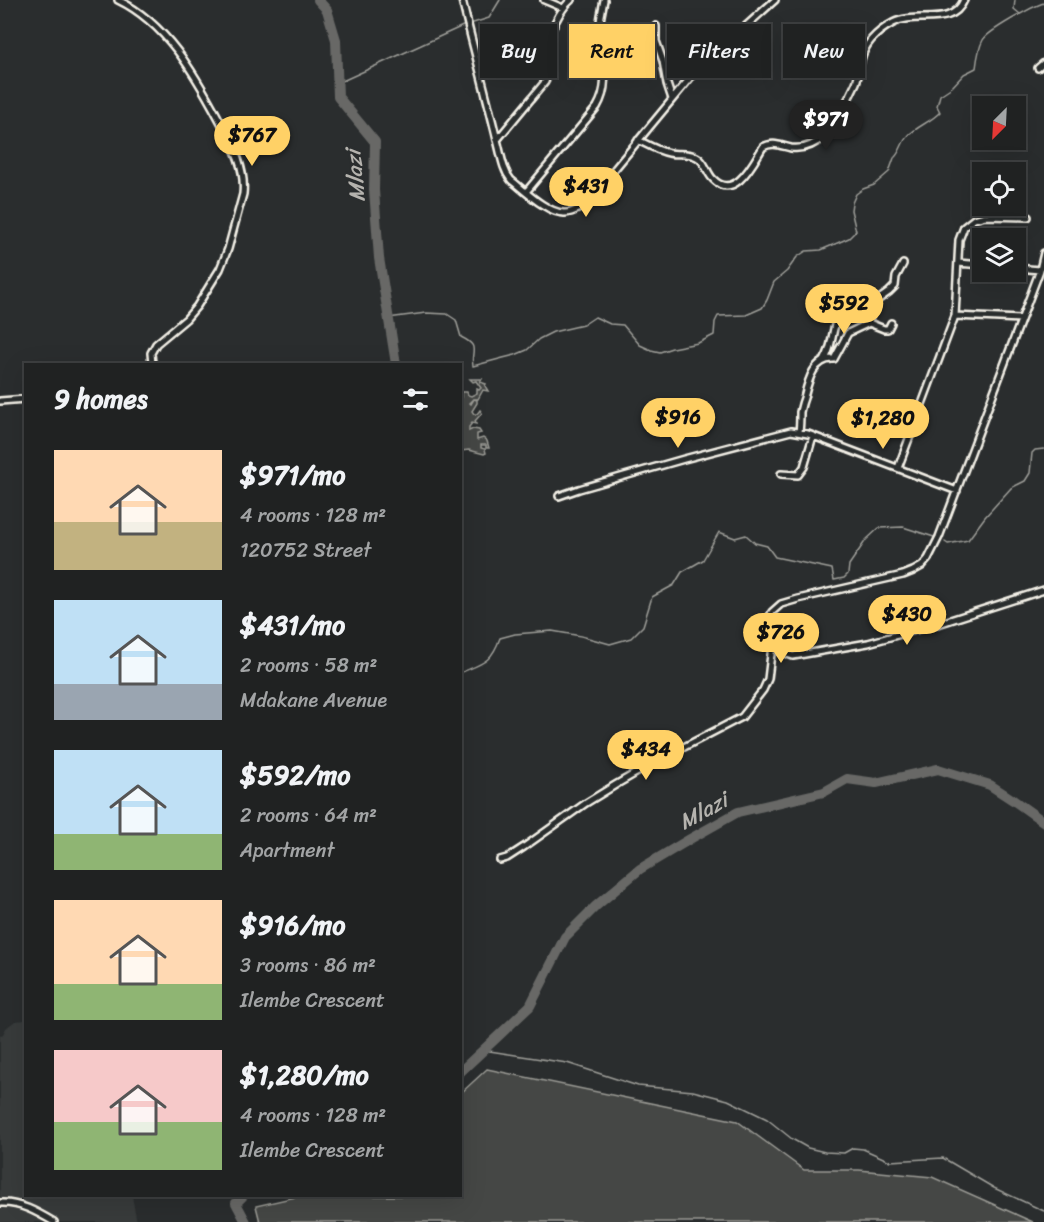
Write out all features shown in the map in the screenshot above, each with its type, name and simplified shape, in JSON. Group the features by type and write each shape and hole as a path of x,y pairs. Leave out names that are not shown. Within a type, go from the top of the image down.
{"street":[{"path":"118,0 148,21 184,59 238,158 243,186 243,194 228,249 220,268 197,306 186,319 156,344 151,353 152,363"},
{"path":"462,0 503,164 508,176 544,206 557,212 569,213 579,209 589,200 695,72 775,0"},
{"path":"544,0 563,8"},
{"path":"497,140 545,82 548,72 548,42 563,8 571,0"},
{"path":"526,192 601,100 605,77 599,32 604,0"},
{"path":"639,140 667,153 695,156 704,163 715,181 726,185 736,183 745,176 768,144 802,148 810,146 826,135 855,84 864,49 879,32 903,19 946,17 954,14 964,0"},
{"path":"656,26 656,41 672,99"},
{"path":"1038,68 1044,63"},
{"path":"898,468 955,316 959,240 962,233 968,222 985,216 1028,217"},
{"path":"1044,253 1040,270 957,491 928,559 922,566 903,575 782,604 772,612 767,624 768,637 772,646 778,651 793,656 868,643 941,623 1044,590"},
{"path":"958,263 972,264"},
{"path":"869,323 876,306 874,302 896,286 896,277 903,264"},
{"path":"1026,269 1040,270"},
{"path":"799,432 800,411 807,384 815,368 825,360 830,350 835,325 841,310 849,299"},
{"path":"955,316 1021,319"},
{"path":"825,360 834,359 848,333 869,323 888,329 891,323"},
{"path":"0,401 24,399"},
{"path":"559,496 791,431 813,436 957,491"},
{"path":"781,474 798,475 804,467 813,436"},
{"path":"500,860 524,847 617,784 742,717 763,690 768,679 772,646"},
{"path":"0,1203 25,1207 54,1222"}],"shaded area":[{"path":"470,379 482,379 480,382 486,384 488,391 483,390 478,399 474,399 477,403 472,411 477,414 480,410 482,413 475,421 476,424 472,423 469,427 469,431 479,430 481,433 477,434 477,440 483,438 487,441 489,448 481,445 481,448 485,449 484,454 469,450 462,451 462,392 467,392 471,396 477,393 477,389 481,388 476,381 473,382"},
{"path":"24,1020 24,1197 132,1197 137,1222 0,1222 0,1036 15,1021"},
{"path":"487,1069 737,1121 804,1170 859,1170 932,1177 1033,1222 260,1222 256,1206 296,1197 462,1197 462,1092"}],"waterway":[{"name":"Mlazi","path":"318,0 327,10 336,40 338,97 375,142 374,190 379,258 396,363"},
{"path":"470,24 489,18 500,0"},
{"path":"1015,0 1014,9 1020,14"},
{"path":"895,157 908,136 940,112 937,106 940,95 952,87 964,74 976,68 983,40 1011,19 1044,3"},
{"path":"338,83 465,25"},
{"path":"388,318 426,313 447,314 456,320 461,337 473,346 473,366 515,355 527,350 539,339 553,332 583,325 595,317 610,324 623,325 640,345 651,350 660,352 698,343 714,335 718,316 746,315 762,308 774,282 787,271 797,257 806,251 821,250 849,238 856,231 851,210 856,194 874,185 889,172 894,158"},
{"path":"945,542 948,544 968,540 1011,488 1025,481 1030,473 1032,453 1035,450 1044,449"},
{"path":"462,672 485,661 493,653 500,638 515,634 552,631 610,644 631,638 643,626 652,597 674,585 682,572 703,560 719,532 735,538 746,535 755,543 767,546 775,557 832,569 834,580 844,578 848,574 849,565 866,540 879,528 903,527 934,537"},
{"name":"Mlazi","path":"462,1070 530,1006 565,937 596,906 640,869 738,812 824,792 847,779 876,783 938,769 990,785 1044,822"},
{"path":"483,1050 567,1063 638,1086 693,1091 728,1100 767,1119 792,1139 808,1148 825,1152 844,1153 853,1148 863,1149 890,1161 943,1158 994,1188 1044,1211"},
{"path":"242,1197 236,1203 246,1222"}]}
